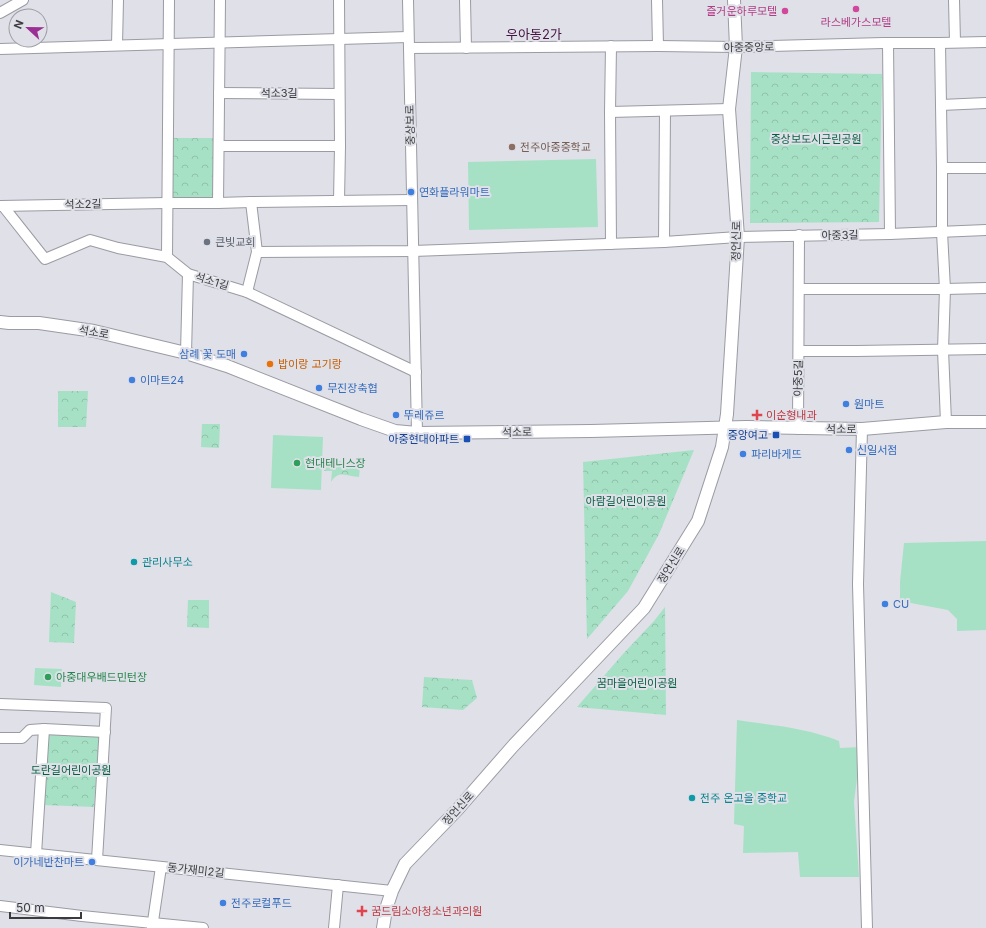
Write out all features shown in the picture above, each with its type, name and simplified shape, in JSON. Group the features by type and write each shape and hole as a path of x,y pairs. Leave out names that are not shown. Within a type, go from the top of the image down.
{"street":[{"path":"0,13 23,0"},
{"path":"117,45 118,0"},
{"path":"167,257 169,0"},
{"path":"218,203 220,0"},
{"path":"339,0 339,201"},
{"name":"중상보로","path":"408,0 417,433"},
{"path":"466,0 466,48"},
{"path":"656,0 658,46"},
{"name":"정언신로","path":"383,928 386,909 392,891 405,864 457,810 513,746 644,608 698,521 722,447 725,428 738,237 729,109 736,47 734,0"},
{"path":"954,0 955,42"},
{"path":"0,48 408,37"},
{"name":"아중중앙로","path":"409,48 611,46 736,47 986,42"},
{"path":"888,43 890,234"},
{"path":"940,43 942,232 945,289 943,350 946,422"},
{"path":"611,46 611,244"},
{"name":"석소3길","path":"219,93 339,94"},
{"path":"941,105 986,103"},
{"path":"610,112 729,109"},
{"path":"664,242 665,111"},
{"path":"219,146 340,146"},
{"path":"942,168 986,168"},
{"name":"석소2길","path":"1,206 412,200"},
{"path":"247,292 257,252 251,202"},
{"name":"석소1길","path":"1,206 44,259 90,240 118,248 167,257 188,274 247,292 416,372"},
{"name":"아중3길","path":"413,251 664,242 738,237 890,234 986,230"},
{"name":"아중5길","path":"798,428 799,235"},
{"path":"257,252 413,251"},
{"path":"186,353 188,274"},
{"path":"799,289 854,290 986,288"},
{"name":"석소로","path":"0,322 39,323 94,331 186,353 227,366 354,417 395,431 417,433 746,427 862,429 946,422 986,422"},
{"path":"943,350 986,349"},
{"name":"아중5길","path":"799,351 943,350"},
{"name":"석소로","path":"862,429 858,584 867,928"},
{"path":"0,704 106,708 97,860"},
{"path":"0,738 22,738 30,730 44,729 105,732"},
{"path":"36,854 44,729"},
{"name":"동가재미2길","path":"0,850 392,891"},
{"path":"153,926 161,867"},
{"path":"334,928 338,885"},
{"path":"0,906 153,926 203,928"}],"green space":[{"name":"중상보도시근린공원","path":"751,72 882,74 879,222 750,223"},
{"path":"171,138 216,138 215,201 169,200"},
{"path":"596,159 598,227 469,230 468,162"},
{"path":"58,391 88,391 86,427 58,427"},
{"path":"202,424 220,424 219,448 201,447"},
{"name":"현대테니스장","path":"273,435 323,437 321,490 271,488"},
{"name":"아람길어린이공원","path":"694,450 659,534 628,591 587,639 583,462"},
{"path":"325,457 360,467 359,477 340,475 334,478 331,482 332,471 324,471"},
{"path":"986,541 986,630 957,631 957,619 948,610 900,601 900,582 904,543"},
{"path":"51,592 76,602 74,643 49,642"},
{"path":"188,600 209,600 209,628 187,627"},
{"name":"꿈마을어린이공원","path":"665,607 666,715 577,707 654,621"},
{"name":"아중대우배드민턴장","path":"35,668 62,669 61,687 34,685"},
{"path":"424,677 472,680 477,698 463,710 422,707"},
{"path":"737,720 814,733 839,741 840,748 861,747 854,802 859,877 800,877 798,852 743,853 744,826 734,824"},
{"name":"도란길어린이공원","path":"48,731 99,735 94,807 43,805"}],"place":[{"name":"라스베가스모텔","path":"856,9"},
{"name":"즐거운하루모텔","path":"785,11"},
{"name":"전주아중중학교","path":"512,147"},
{"name":"연화플라워마트","path":"411,192"},
{"name":"큰빛교회","path":"207,242"},
{"name":"삼례 꽃 도매","path":"244,354"},
{"name":"밥이랑 고기랑","path":"270,364"},
{"name":"이마트24","path":"132,380"},
{"name":"무진장축협","path":"319,388"},
{"name":"원마트","path":"846,404"},
{"name":"뚜레쥬르","path":"396,415"},
{"name":"이순형내과","path":"757,415"},
{"name":"중앙여고","path":"776,435"},
{"name":"아중현대아파트","path":"467,439"},
{"name":"신일서점","path":"849,450"},
{"name":"파리바게뜨","path":"743,454"},
{"name":"현대테니스장","path":"297,463"},
{"name":"관리사무소","path":"134,562"},
{"name":"CU","path":"885,604"},
{"name":"아중대우배드민턴장","path":"48,677"},
{"name":"전주 온고을 중학교","path":"692,798"},
{"name":"이가네반찬마트","path":"92,862"},
{"name":"전주로컬푸드","path":"223,903"},
{"name":"꿈드림소아청소년과의원","path":"362,911"}],"district":[{"name":"우아동2가","path":"534,34"}]}
